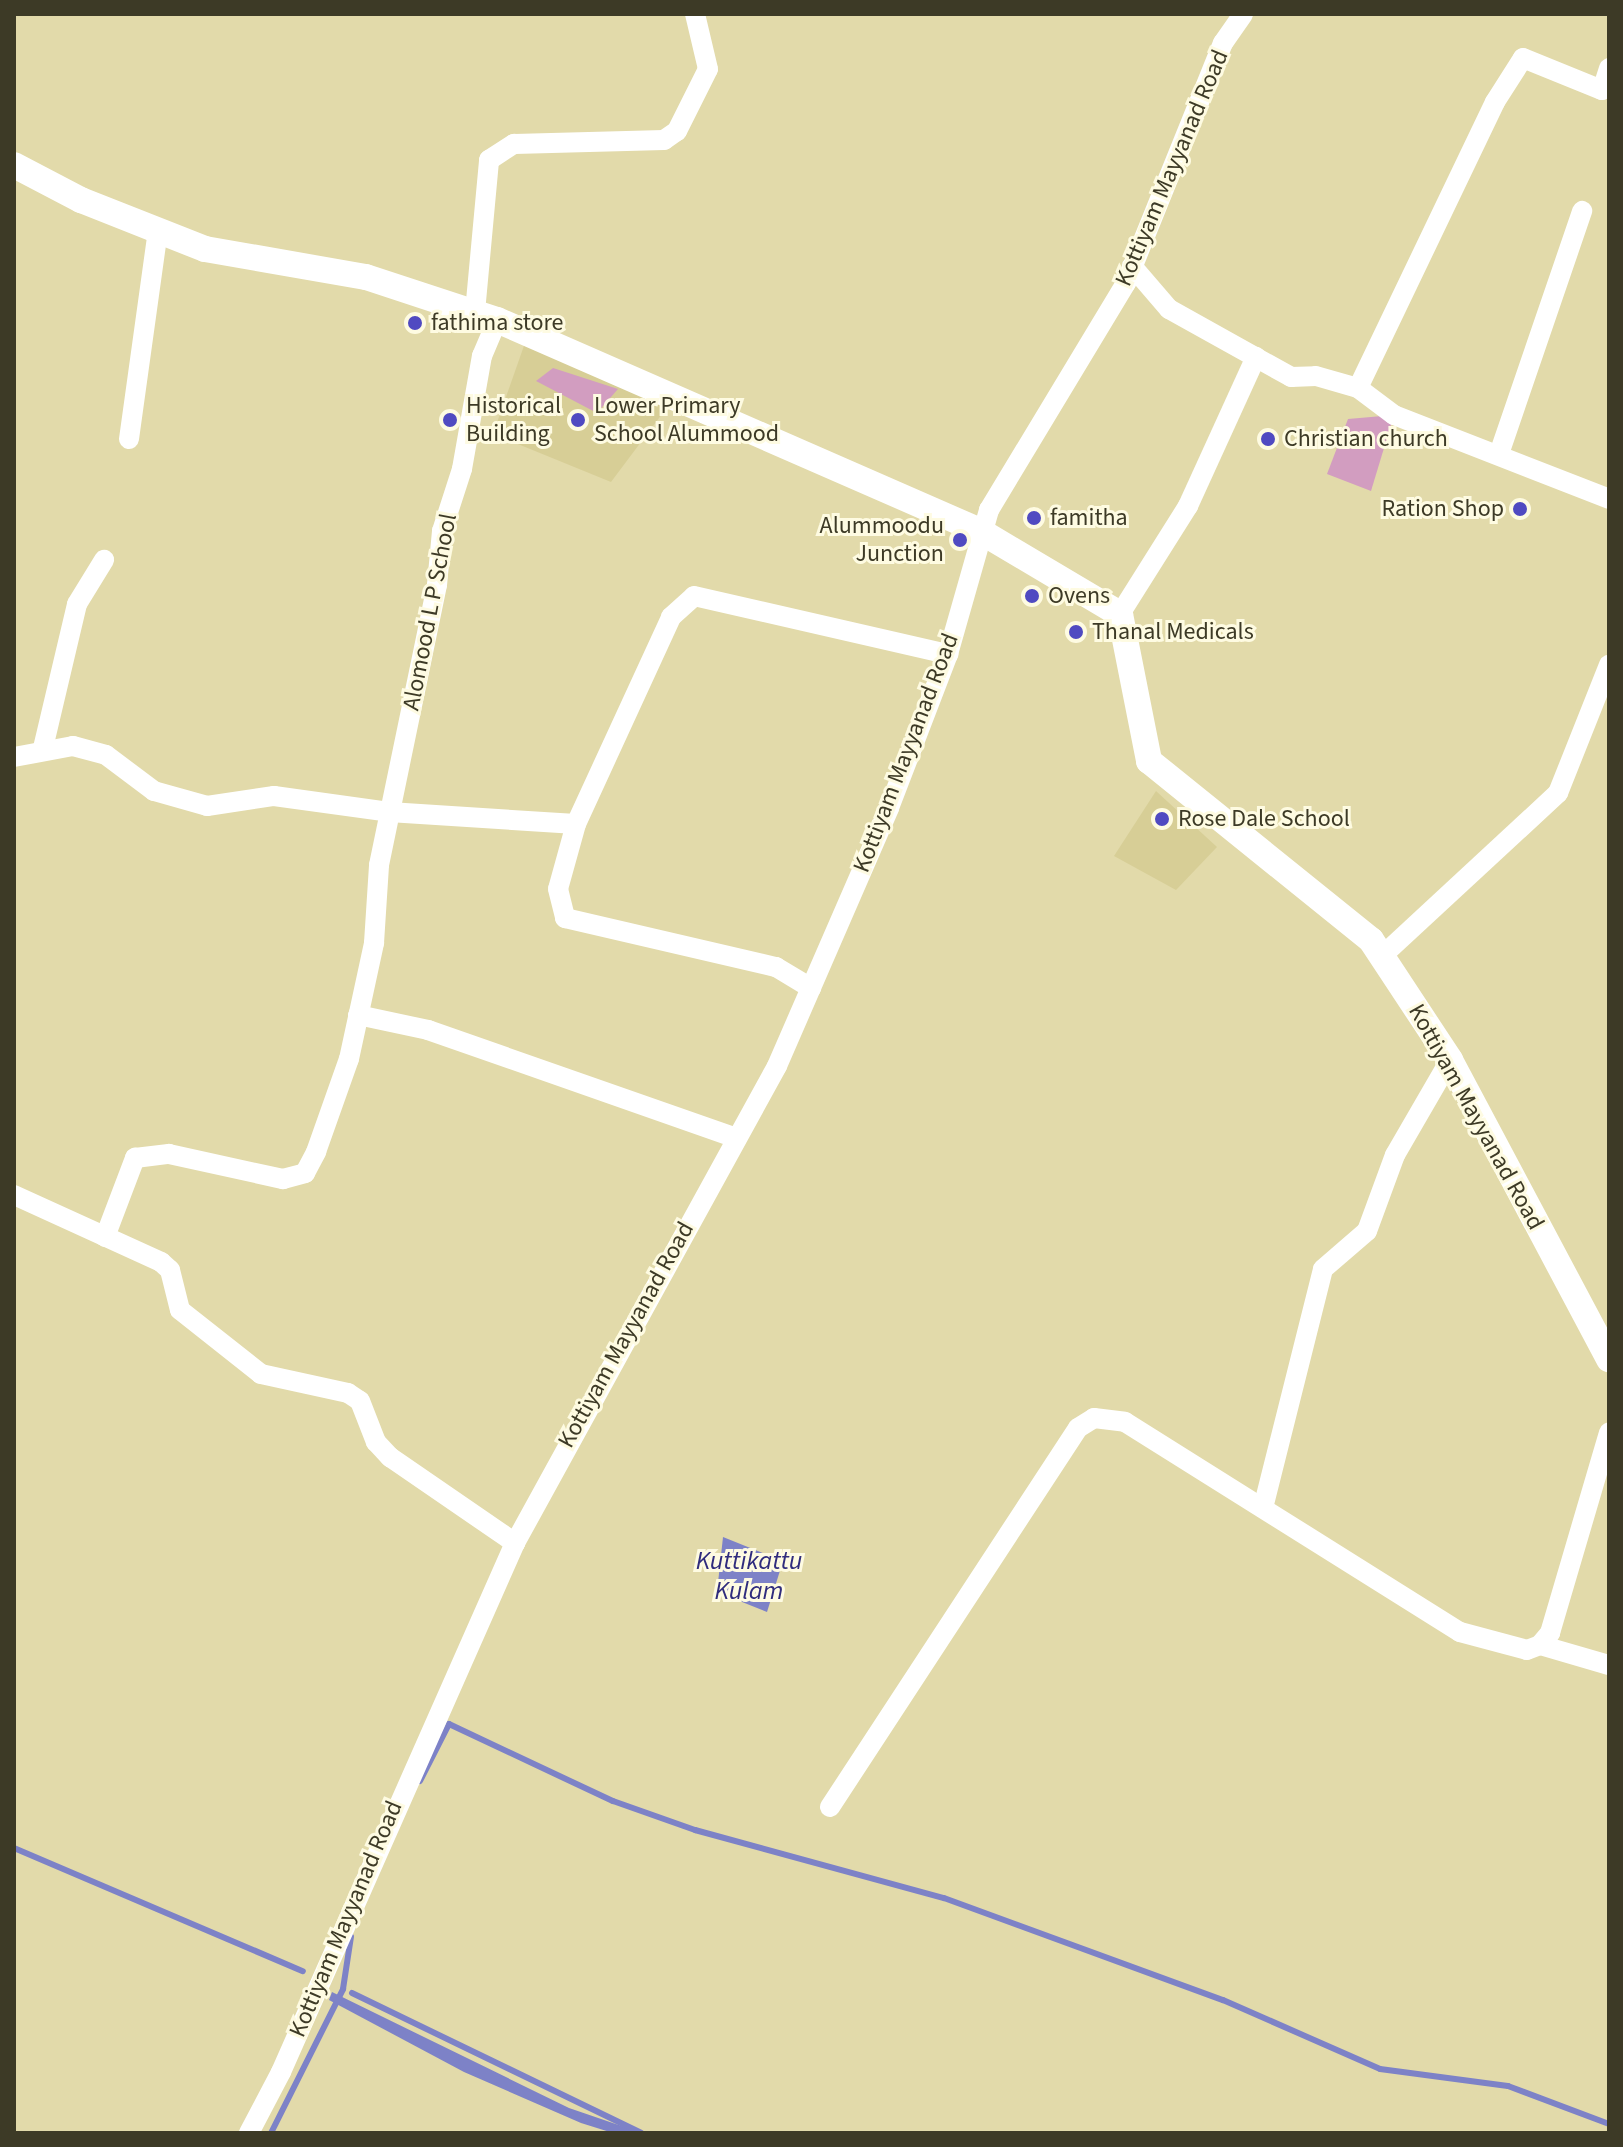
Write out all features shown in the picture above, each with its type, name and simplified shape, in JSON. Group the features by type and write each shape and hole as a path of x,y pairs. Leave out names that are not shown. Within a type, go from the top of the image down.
{"main road":[{"path":"14,165 81,200 205,249 366,277 486,316 980,531 1120,614"},
{"name":"Kottiyam Mayyanad Road","path":"1120,614 1149,761 1371,940 1450,1060 1609,1359"}],"street":[{"name":"Alomood L P School","path":"105,1237 135,1158 169,1154 283,1179 305,1173 349,1059 374,943 379,865 437,585 442,531 462,469 486,316 489,160 514,144 664,140 677,131 708,69 695,14"},
{"name":"Kottiyam Mayyanad Road","path":"249,2133 281,2072 515,1543 777,1066 889,808 948,654 980,531 1132,266 1223,43 1243,14"},
{"path":"1358,388 1495,102 1523,58 1602,90 1609,68"},
{"path":"1499,454 1582,211"},
{"path":"129,439 158,230"},
{"path":"1132,266 1169,309 1291,377 1316,376 1358,388 1394,415 1609,499"},
{"path":"1120,614 1188,506 1256,357"},
{"path":"43,748 77,604 104,560"},
{"path":"811,988 776,967 565,918 558,889 576,824 671,617 694,596 948,654"},
{"path":"1382,956 1558,793 1609,665"},
{"path":"14,757 43,748 73,746 106,755 154,791 207,806 274,796 389,812 576,824"},
{"path":"358,1015 428,1030 736,1138"},
{"path":"1263,1508 1323,1269 1367,1231 1395,1155 1450,1060"},
{"path":"14,1195 170,1270 180,1310 261,1374 348,1393 360,1401 376,1442 390,1457 515,1543"},
{"path":"830,1807 1078,1428 1109,1416 1125,1422 1460,1632 1512,1649 1540,1645 1609,1665"},
{"path":"1540,1645 1550,1633 1609,1432"}],"shaded area":[{"name":"Lower Primary School Alummood","path":"526,340 668,406 611,482 493,434"},
{"path":"553,368 618,389 597,413 536,381"},
{"path":"1394,415 1371,491 1327,474 1348,419"},
{"name":"Rose Dale School","path":"1156,791 1217,847 1176,890 1114,856"}],"water":[{"name":"Kuttikattu Kulam","path":"723,1537 783,1561 767,1612 717,1592"},
{"path":"332,1992 569,2108 642,2133 613,2133 581,2123 464,2072 329,2000"}],"waterway":[{"path":"420,1781 449,1724 613,1801 695,1830 944,1898 1223,2000 1380,2069 1508,2086 1609,2124"},
{"path":"14,1848 303,1971"},
{"path":"271,2133 343,1989 351,1937"},
{"path":"352,1993 641,2133"}],"place":[{"name":"fathima store","path":"415,323"},
{"name":"Historical Building","path":"450,420"},
{"name":"Lower Primary School Alummood","path":"578,420"},
{"name":"Christian church","path":"1268,439"},
{"name":"Ration Shop","path":"1520,509"},
{"name":"famitha","path":"1034,518"},
{"name":"Alummoodu Junction","path":"960,540"},
{"name":"Ovens","path":"1032,596"},
{"name":"Thanal Medicals","path":"1076,632"},
{"name":"Rose Dale School","path":"1162,819"}]}
